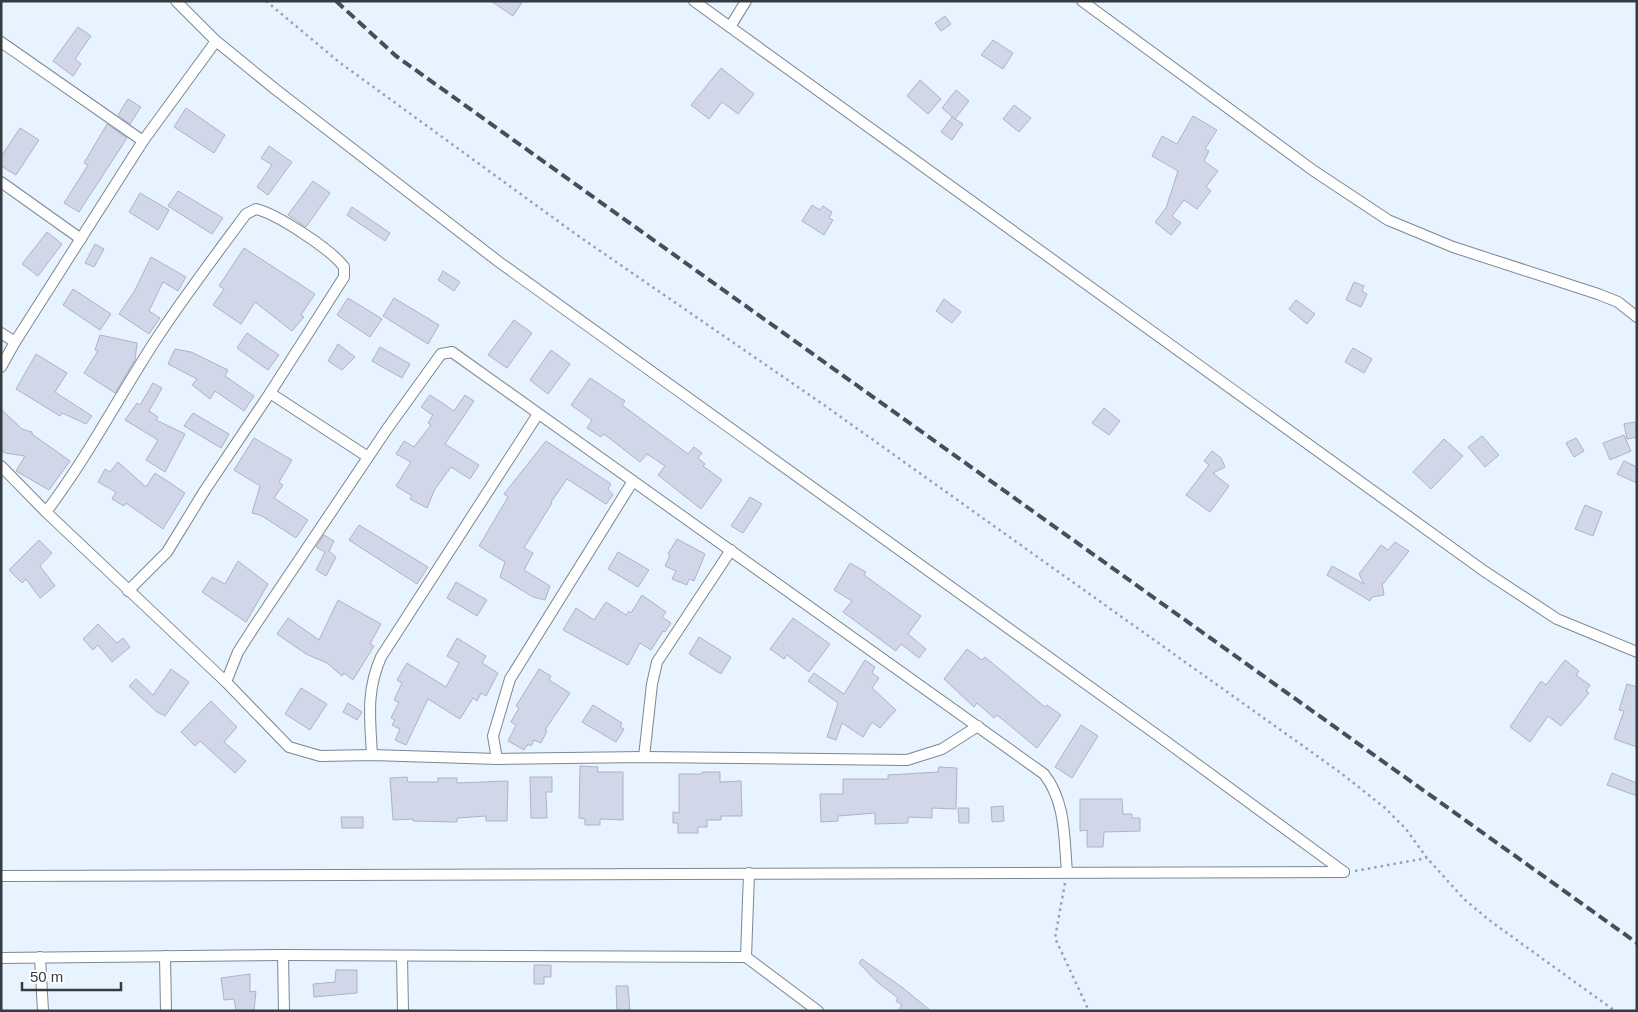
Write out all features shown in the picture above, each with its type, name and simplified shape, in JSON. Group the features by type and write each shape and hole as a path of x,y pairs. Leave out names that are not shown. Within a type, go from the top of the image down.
{"street":[{"path":"176,1 216,41 275,89 499,262 1164,740 1344,872"},
{"path":"694,1 1484,571 1558,619 1637,652"},
{"path":"730,27 746,1"},
{"path":"1082,1 1314,171 1388,220 1453,248 1598,294 1618,302 1637,316"},
{"path":"1,367 143,141 216,41"},
{"path":"1,42 143,141"},
{"path":"1,182 81,239"},
{"path":"46,512 86,456 150,349 246,214 256,209 273,215 326,249 344,267 344,277 270,393 204,490 167,552 128,591"},
{"path":"1,333 15,342"},
{"path":"226,682 247,638 368,457 441,354 452,352 1044,774 1054,786 1060,802 1067,872"},
{"path":"270,393 368,457"},
{"path":"372,755 369,699 372,677 381,657 538,414"},
{"path":"1,466 128,591 226,682 289,747 320,756 372,755 497,759 644,757 907,760 942,749 978,726"},
{"path":"497,759 493,736 510,679 633,481"},
{"path":"644,757 652,684 657,662 731,550"},
{"path":"1,876 1344,872"},
{"path":"746,956 749,873"},
{"path":"1,958 283,955 746,956 818,1011"},
{"path":"283,955 284,1011"},
{"path":"165,956 166,1011"},
{"path":"402,956 403,1011"},
{"path":"40,957 43,1011"}],"path":[{"path":"266,1 339,62 504,183 824,405 1341,773 1385,808 1406,829 1427,858 1464,898 1488,920 1615,1011"},
{"path":"1344,872 1427,858"},
{"path":"1067,872 1055,938 1089,1011"}],"building":[{"path":"491,1 523,1 513,16"},
{"path":"945,16 951,24 941,31 935,23"},
{"path":"78,27 91,36 75,59 81,64 73,76 53,61"},
{"path":"993,40 1013,53 1003,69 981,55"},
{"path":"721,68 754,94 738,114 722,102 709,119 691,105"},
{"path":"920,80 941,99 928,114 907,96"},
{"path":"956,90 969,101 955,119 942,108"},
{"path":"128,99 141,107 130,124 118,115"},
{"path":"1014,105 1031,118 1019,132 1003,119"},
{"path":"186,108 225,135 214,153 174,127"},
{"path":"1193,116 1217,130 1205,149 1209,151 1204,161 1218,171 1206,187 1211,191 1197,209 1184,200 1172,216 1181,223 1171,235 1155,222 1166,208 1178,171 1152,156 1162,136 1177,144"},
{"path":"952,117 963,124 952,140 941,132"},
{"path":"107,124 127,138 79,212 64,203 88,165 84,163"},
{"path":"20,128 39,140 16,175 1,166 1,157"},
{"path":"269,146 292,162 268,195 257,187 272,165 261,158"},
{"path":"313,181 330,193 306,227 288,215"},
{"path":"178,191 223,218 212,234 168,206"},
{"path":"140,193 169,210 158,230 129,212"},
{"path":"812,205 820,210 823,206 832,212 829,218 833,220 824,235 802,221"},
{"path":"352,207 390,233 385,241 347,215"},
{"path":"47,232 62,244 38,276 22,264"},
{"path":"95,244 104,249 94,267 85,263"},
{"path":"244,248 315,294 301,315 304,317 292,331 255,302 241,324 213,305 224,289 219,286"},
{"path":"151,257 186,277 178,291 163,282 149,311 160,318 149,334 119,314 135,290"},
{"path":"443,271 460,282 454,291 438,280"},
{"path":"1354,282 1364,286 1362,291 1367,294 1361,307 1346,300"},
{"path":"73,289 111,314 100,330 63,305"},
{"path":"348,298 382,319 370,337 337,315"},
{"path":"394,298 439,325 428,344 383,316"},
{"path":"944,299 961,312 952,323 936,311"},
{"path":"1296,300 1315,314 1307,324 1289,309"},
{"path":"514,320 532,333 507,368 488,355"},
{"path":"247,333 279,355 268,370 237,348"},
{"path":"100,335 137,343 135,360 115,393 84,373 98,351 95,350"},
{"path":"338,344 355,357 342,370 328,361"},
{"path":"380,347 410,364 402,378 372,361"},
{"path":"1353,348 1372,359 1364,373 1345,362"},
{"path":"175,349 191,352 228,370 225,376 254,396 244,411 215,391 210,399 192,385 197,379 168,364"},
{"path":"551,350 570,364 548,394 530,380"},
{"path":"36,354 67,373 55,392 92,416 86,424 62,413 60,416 16,389"},
{"path":"590,378 625,401 622,405 688,454 694,447 702,453 698,458 705,464 703,466 722,480 701,509 658,475 665,466 647,454 640,462 604,434 601,437 587,428 592,420 571,405"},
{"path":"153,383 162,388 149,411 158,417 156,420 185,434 165,472 146,460 158,440 125,420 137,403 140,405"},
{"path":"430,395 454,411 465,395 474,401 445,444 479,465 470,479 451,467 435,489 427,508 410,499 412,496 396,486 411,462 396,454 404,441 414,447 431,425 428,423 433,415 421,407"},
{"path":"1104,408 1120,421 1109,435 1092,423"},
{"path":"1,409 22,429 32,432 32,434 70,461 49,490 16,471 25,456 5,453 1,450"},
{"path":"193,413 229,434 221,448 184,426"},
{"path":"1635,422 1637,437 1627,439 1624,424"},
{"path":"1624,435 1631,451 1610,460 1603,443"},
{"path":"1482,436 1499,455 1485,467 1468,447"},
{"path":"254,438 292,460 279,482 283,485 274,498 308,520 296,538 262,516 252,513 260,486 234,470"},
{"path":"1576,438 1584,451 1574,457 1566,443"},
{"path":"1444,439 1463,456 1431,489 1413,472"},
{"path":"546,441 611,484 608,489 613,495 606,504 567,479 551,502 524,548 533,553 524,570 550,586 545,600 533,597 500,577 505,562 479,546 508,497 504,494"},
{"path":"1212,451 1221,458 1225,467 1213,473 1229,486 1210,512 1186,495 1209,465 1204,461"},
{"path":"1624,461 1637,467 1637,483 1617,474"},
{"path":"118,462 146,487 155,473 185,493 163,529 126,503 124,506 112,499 116,492 98,482 105,469 110,472"},
{"path":"750,497 762,504 743,533 731,526"},
{"path":"1585,505 1602,512 1593,536 1575,529"},
{"path":"359,525 428,567 417,584 349,540"},
{"path":"324,535 334,541 329,551 336,557 326,576 316,570 325,552 316,547"},
{"path":"677,539 705,554 694,581 689,579 687,585 672,579 676,571 665,566 670,555 668,554"},
{"path":"39,540 52,553 40,566 55,586 40,598 26,579 22,583 9,570"},
{"path":"1395,542 1409,551 1384,583 1382,582 1384,595 1372,597 1370,601 1327,575 1332,566 1364,584 1359,574 1381,545 1388,550"},
{"path":"618,552 649,570 638,587 608,569"},
{"path":"238,561 268,584 246,622 202,592 212,577 225,584"},
{"path":"850,563 866,572 864,575 921,616 908,634 926,649 919,658 901,644 896,651 843,612 852,601 834,590"},
{"path":"456,582 487,600 477,616 447,598"},
{"path":"642,595 666,612 662,617 671,623 665,632 663,631 651,650 640,643 628,665 563,630 576,608 594,620 606,602 626,615 629,611 631,613"},
{"path":"338,600 381,624 370,644 374,646 353,680 344,673 342,676 327,663 306,654 277,634 288,618 319,640"},
{"path":"793,618 830,644 809,672 787,655 784,659 770,649"},
{"path":"98,624 117,643 123,638 130,647 112,662 98,645 93,650 83,639"},
{"path":"699,637 731,657 721,674 689,654"},
{"path":"457,638 486,656 482,663 498,673 486,696 481,693 477,701 473,698 460,719 428,699 406,745 395,740 400,729 392,725 395,720 391,718 399,702 394,700 402,683 397,680 407,663 446,687 459,663 447,656"},
{"path":"967,649 982,660 985,657 1045,707 1047,705 1061,715 1037,748 997,715 994,718 977,703 974,707 944,679"},
{"path":"865,660 875,667 872,673 879,678 872,688 896,710 880,728 872,722 863,737 842,723 836,740 827,737 838,703 808,681 814,673 844,694"},
{"path":"1565,660 1579,671 1576,675 1590,685 1586,691 1589,693 1561,726 1548,716 1530,742 1510,727 1541,681 1546,685"},
{"path":"171,669 189,682 165,716 157,712 129,686 136,679 153,695"},
{"path":"539,669 551,676 549,680 570,693 545,730 547,731 541,743 534,740 531,746 528,744 524,750 508,741 516,725 511,722 519,708 516,706"},
{"path":"1627,684 1637,687 1637,747 1614,739 1624,711 1619,710"},
{"path":"301,688 327,704 310,730 285,714"},
{"path":"211,701 237,727 224,742 246,761 235,773 200,741 195,746 181,732"},
{"path":"348,703 362,712 357,720 343,712"},
{"path":"593,705 622,723 620,727 624,729 616,742 582,722"},
{"path":"1081,725 1098,736 1072,778 1055,767"},
{"path":"580,766 598,767 597,772 623,772 623,820 600,819 600,825 585,825 585,819 579,818"},
{"path":"939,767 957,768 956,809 932,808 932,818 908,817 908,823 875,824 875,813 838,816 838,821 821,822 820,794 843,794 843,779 888,779 888,775 938,772"},
{"path":"702,772 720,772 720,782 741,781 742,816 721,816 721,820 707,820 707,827 698,827 698,833 678,833 678,823 673,823 673,812 679,813 679,774 702,774"},
{"path":"1612,773 1637,783 1637,796 1607,785"},
{"path":"407,777 408,782 438,782 438,778 457,778 457,783 508,781 507,821 486,821 486,816 457,818 457,822 413,821 413,819 393,820 390,778"},
{"path":"530,777 552,777 552,792 546,792 547,818 531,818"},
{"path":"1080,799 1122,799 1123,814 1132,814 1132,818 1140,818 1140,831 1104,832 1103,847 1087,847 1087,830 1080,831"},
{"path":"1003,806 1004,821 992,822 991,807"},
{"path":"958,808 969,808 969,823 959,823"},
{"path":"341,817 363,817 363,828 342,828"},
{"path":"862,959 903,988 931,1011 898,1011 902,1005 896,1001 898,998 877,982 859,963"},
{"path":"534,965 551,965 551,977 544,977 544,984 534,984"},
{"path":"336,970 357,970 357,993 314,997 313,984 335,982"},
{"path":"250,974 250,992 256,991 254,1011 236,1011 234,999 224,1000 221,978"},
{"path":"616,986 628,986 630,1011 617,1011"}],"railway":[{"path":"336,1 396,56 1637,943"}]}
